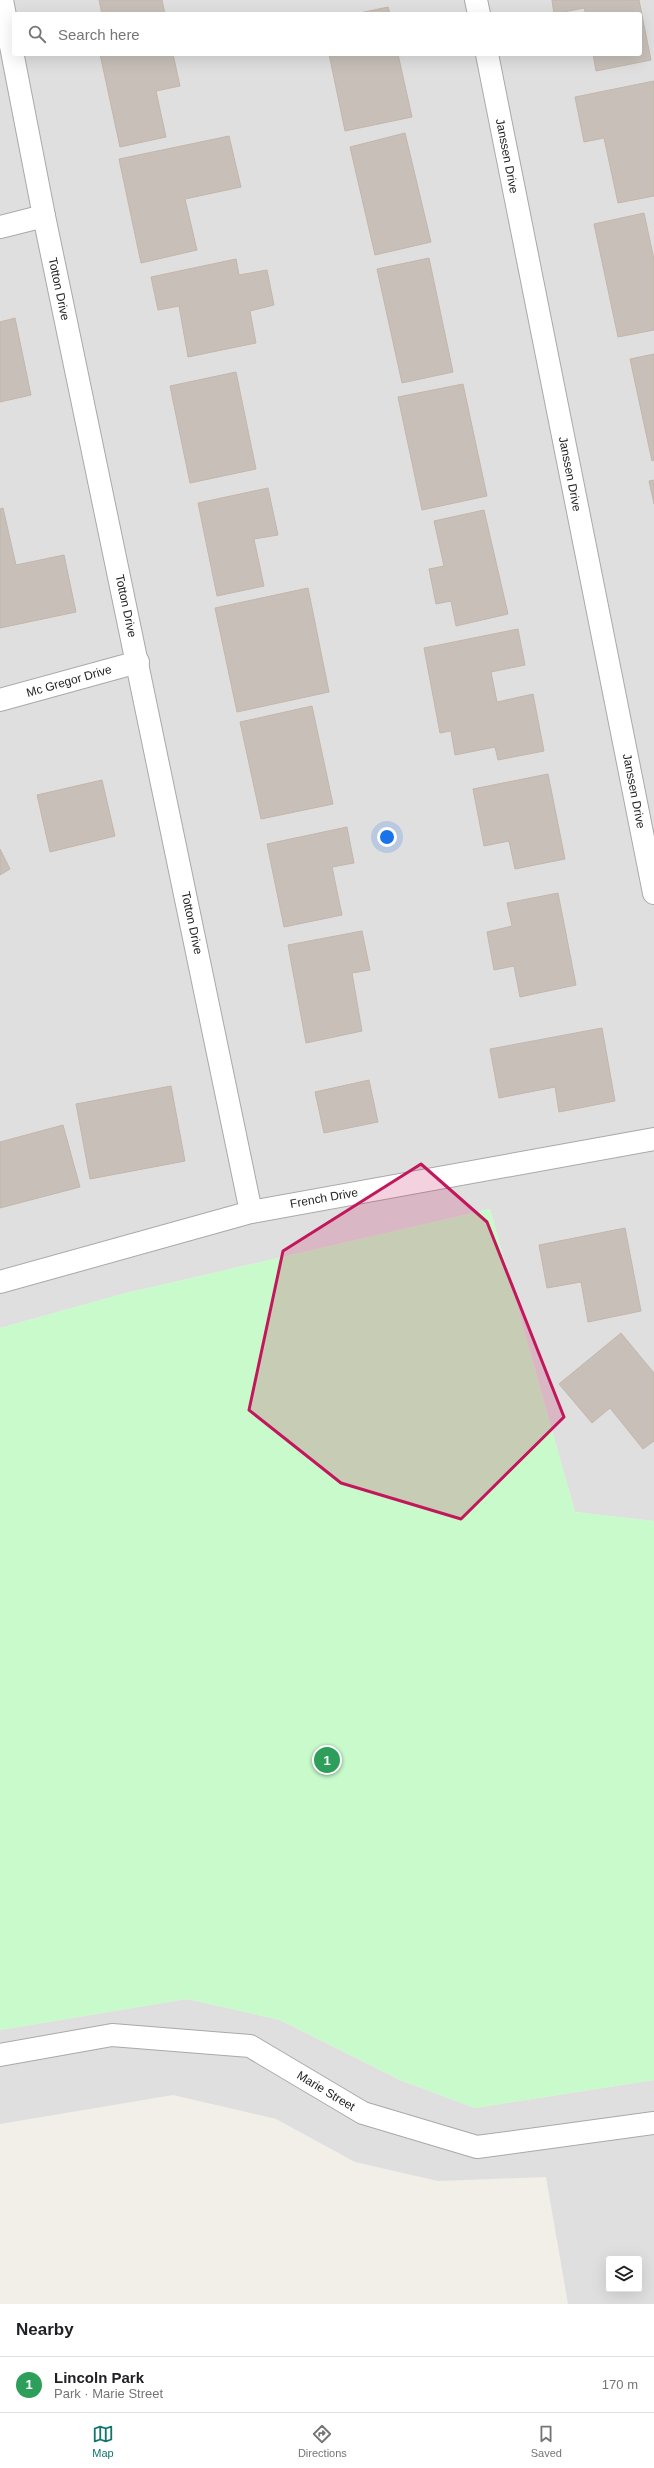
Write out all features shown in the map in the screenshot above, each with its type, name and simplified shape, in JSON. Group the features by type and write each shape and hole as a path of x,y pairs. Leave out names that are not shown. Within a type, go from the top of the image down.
{"street":[{"name":"Totton Drive","path":"2,0 12,51"},
{"path":"476,0 479,12"},
{"name":"Totton Drive","path":"13,56 44,216 138,662 251,1212"},
{"name":"Janssen Drive","path":"487,56 654,893"},
{"path":"0,228 44,216"},
{"name":"Mc Gregor Drive","path":"0,700 138,662"},
{"name":"French Drive","path":"0,1282 251,1212 654,1139"},
{"name":"Marie Street","path":"0,2055 112,2035 250,2046 363,2113 477,2147 654,2123"}],"highlighted area":[{"path":"421,1164 487,1222 564,1417 461,1519 341,1483 249,1410 283,1251"}],"shaded area":[{"path":"0,0 654,0 654,1521 575,1512 490,1209 122,1294 0,1328"},
{"path":"187,1999 280,2020 400,2080 475,2108 654,2080 654,2304 568,2304 546,2177 438,2181 355,2162 276,2119 173,2095 0,2124 0,2030"}],"green space":[{"path":"490,1209 575,1512 654,1521 654,2080 475,2108 400,2080 280,2020 187,1999 0,2030 0,1328 122,1294"}],"building":[{"path":"99,0 162,0 165,12 102,12"},
{"path":"552,0 639,0 641,12 585,12 584,8 564,12 554,12"},
{"path":"388,7 389,12 364,12"},
{"path":"642,15 651,60 596,71 593,56 642,56"},
{"path":"100,56 173,56 180,86 156,91 166,137 120,147"},
{"path":"329,56 398,56 412,117 345,131"},
{"path":"654,81 654,196 618,203 604,138 584,142 575,97"},
{"path":"405,133 431,242 375,255 350,147"},
{"path":"229,136 241,187 185,199 197,250 141,263 119,159"},
{"path":"644,213 654,259 654,330 618,337 594,224"},
{"path":"429,258 453,372 402,383 377,269"},
{"path":"236,259 239,275 267,270 274,305 250,311 256,343 188,357 179,306 158,310 151,277"},
{"path":"15,318 31,395 0,402 0,322"},
{"path":"654,354 654,460 652,461 630,359"},
{"path":"236,372 256,469 190,483 170,386"},
{"path":"463,384 487,496 422,510 398,397"},
{"path":"654,480 654,504 649,481"},
{"path":"268,488 278,535 254,539 264,586 217,596 198,503"},
{"path":"3,508 16,565 64,555 76,612 0,628 0,509"},
{"path":"484,510 508,614 456,626 451,601 436,604 429,569 444,566 434,521"},
{"path":"308,588 329,692 237,712 215,608"},
{"path":"518,629 525,665 491,672 497,702 533,694 544,751 498,760 495,747 455,755 451,731 440,733 424,648"},
{"path":"312,706 333,804 261,819 240,722"},
{"path":"548,774 565,859 515,869 509,841 484,846 473,789"},
{"path":"102,780 115,836 50,852 37,795"},
{"path":"347,827 354,863 332,867 342,915 284,927 267,844"},
{"path":"0,849 10,869 0,875"},
{"path":"558,893 576,985 520,997 514,966 494,970 487,932 512,926 507,903"},
{"path":"362,931 370,970 352,973 362,1031 306,1043 288,945"},
{"path":"602,1028 615,1101 559,1112 555,1087 499,1098 490,1049"},
{"path":"369,1080 378,1122 324,1133 315,1092"},
{"path":"171,1086 185,1161 90,1179 76,1104"},
{"path":"63,1125 80,1187 0,1208 0,1142"},
{"path":"625,1228 641,1311 588,1322 581,1282 547,1288 539,1245"},
{"path":"621,1333 654,1373 654,1441 643,1449 610,1408 592,1423 559,1384"}],"place":[{"name":"Lincoln Park","path":"327,1760"}]}
